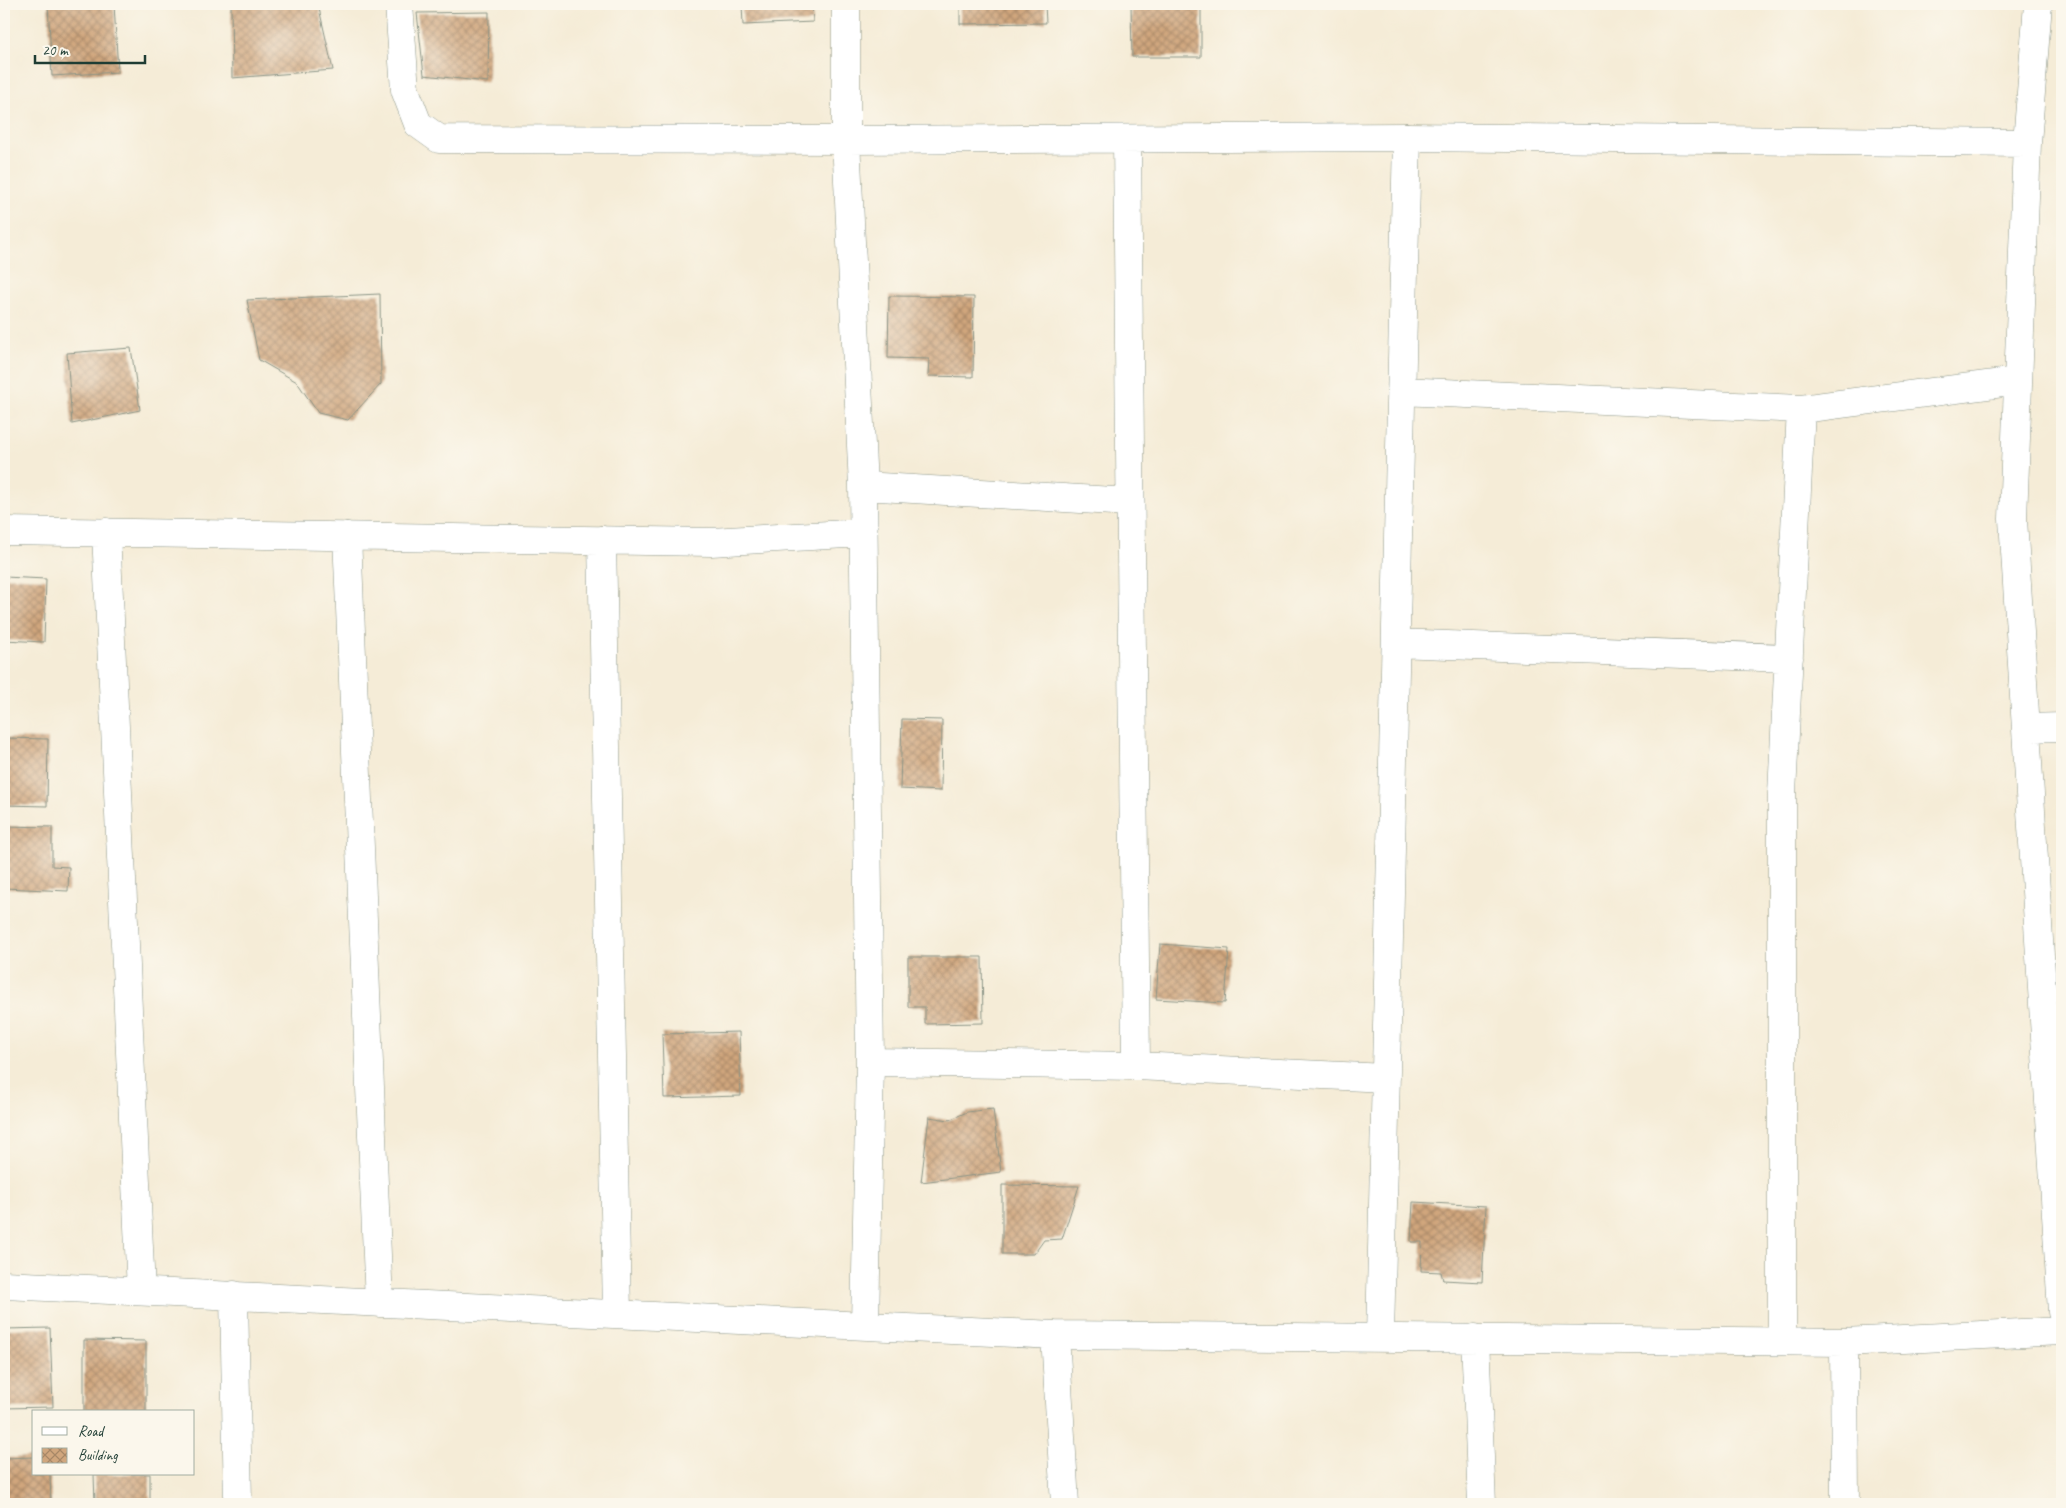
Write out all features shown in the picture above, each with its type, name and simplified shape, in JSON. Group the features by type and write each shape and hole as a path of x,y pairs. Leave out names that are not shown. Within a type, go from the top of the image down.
{"street":[{"path":"399,4 405,90 418,124 439,139 846,140 1407,137 2027,144"},
{"path":"846,4 846,140 863,486 870,1062 865,1326"},
{"path":"2038,4 2027,144 2013,518 2062,1312"},
{"path":"1380,1338 1407,137"},
{"path":"1127,139 1136,1066"},
{"path":"1401,391 1801,409 2018,380"},
{"path":"1782,1341 1782,794 1801,409"},
{"path":"863,486 1130,502"},
{"path":"4,531 711,542 863,533"},
{"path":"106,532 141,1291"},
{"path":"347,536 379,1303"},
{"path":"602,540 617,1314"},
{"path":"1396,643 1789,658"},
{"path":"2026,728 2062,727"},
{"path":"870,1062 1136,1066 1386,1078"},
{"path":"4,1285 1055,1335 1844,1342 2062,1331"},
{"path":"234,1296 238,1504"},
{"path":"1055,1335 1065,1504"},
{"path":"1475,1338 1482,1504"},
{"path":"1844,1342 1845,1504"}],"building":[{"path":"48,4 114,4 118,72 52,76"},
{"path":"231,4 318,4 333,70 232,78"},
{"path":"742,4 812,4 813,22 743,25"},
{"path":"960,4 1045,4 1046,23 960,24"},
{"path":"1131,4 1201,4 1201,57 1132,57"},
{"path":"489,12 488,82 424,75 417,13"},
{"path":"380,294 381,384 348,420 318,413 297,382 259,360 247,300"},
{"path":"889,296 974,297 973,377 928,376 929,359 888,358"},
{"path":"131,348 140,410 72,424 67,353"},
{"path":"4,577 46,579 44,642 4,640"},
{"path":"902,719 942,720 941,791 900,789"},
{"path":"4,738 48,739 47,806 4,805"},
{"path":"4,826 52,827 52,866 69,867 68,891 4,888"},
{"path":"1160,944 1229,949 1225,1003 1156,999"},
{"path":"908,957 982,957 983,1023 925,1024 925,1007 908,1007"},
{"path":"739,1032 741,1096 664,1098 662,1034"},
{"path":"993,1109 1001,1172 921,1182 929,1117 949,1120 967,1112"},
{"path":"1002,1185 1079,1186 1062,1239 1044,1240 1034,1254 1002,1254"},
{"path":"1413,1202 1486,1206 1482,1282 1443,1280 1441,1272 1421,1271 1422,1242 1411,1242"},
{"path":"50,1328 53,1407 4,1408 4,1329"},
{"path":"84,1340 146,1341 146,1410 84,1410"},
{"path":"32,1457 32,1476 50,1476 51,1504 4,1504 4,1458"},
{"path":"94,1476 150,1476 150,1504 95,1504"}]}
